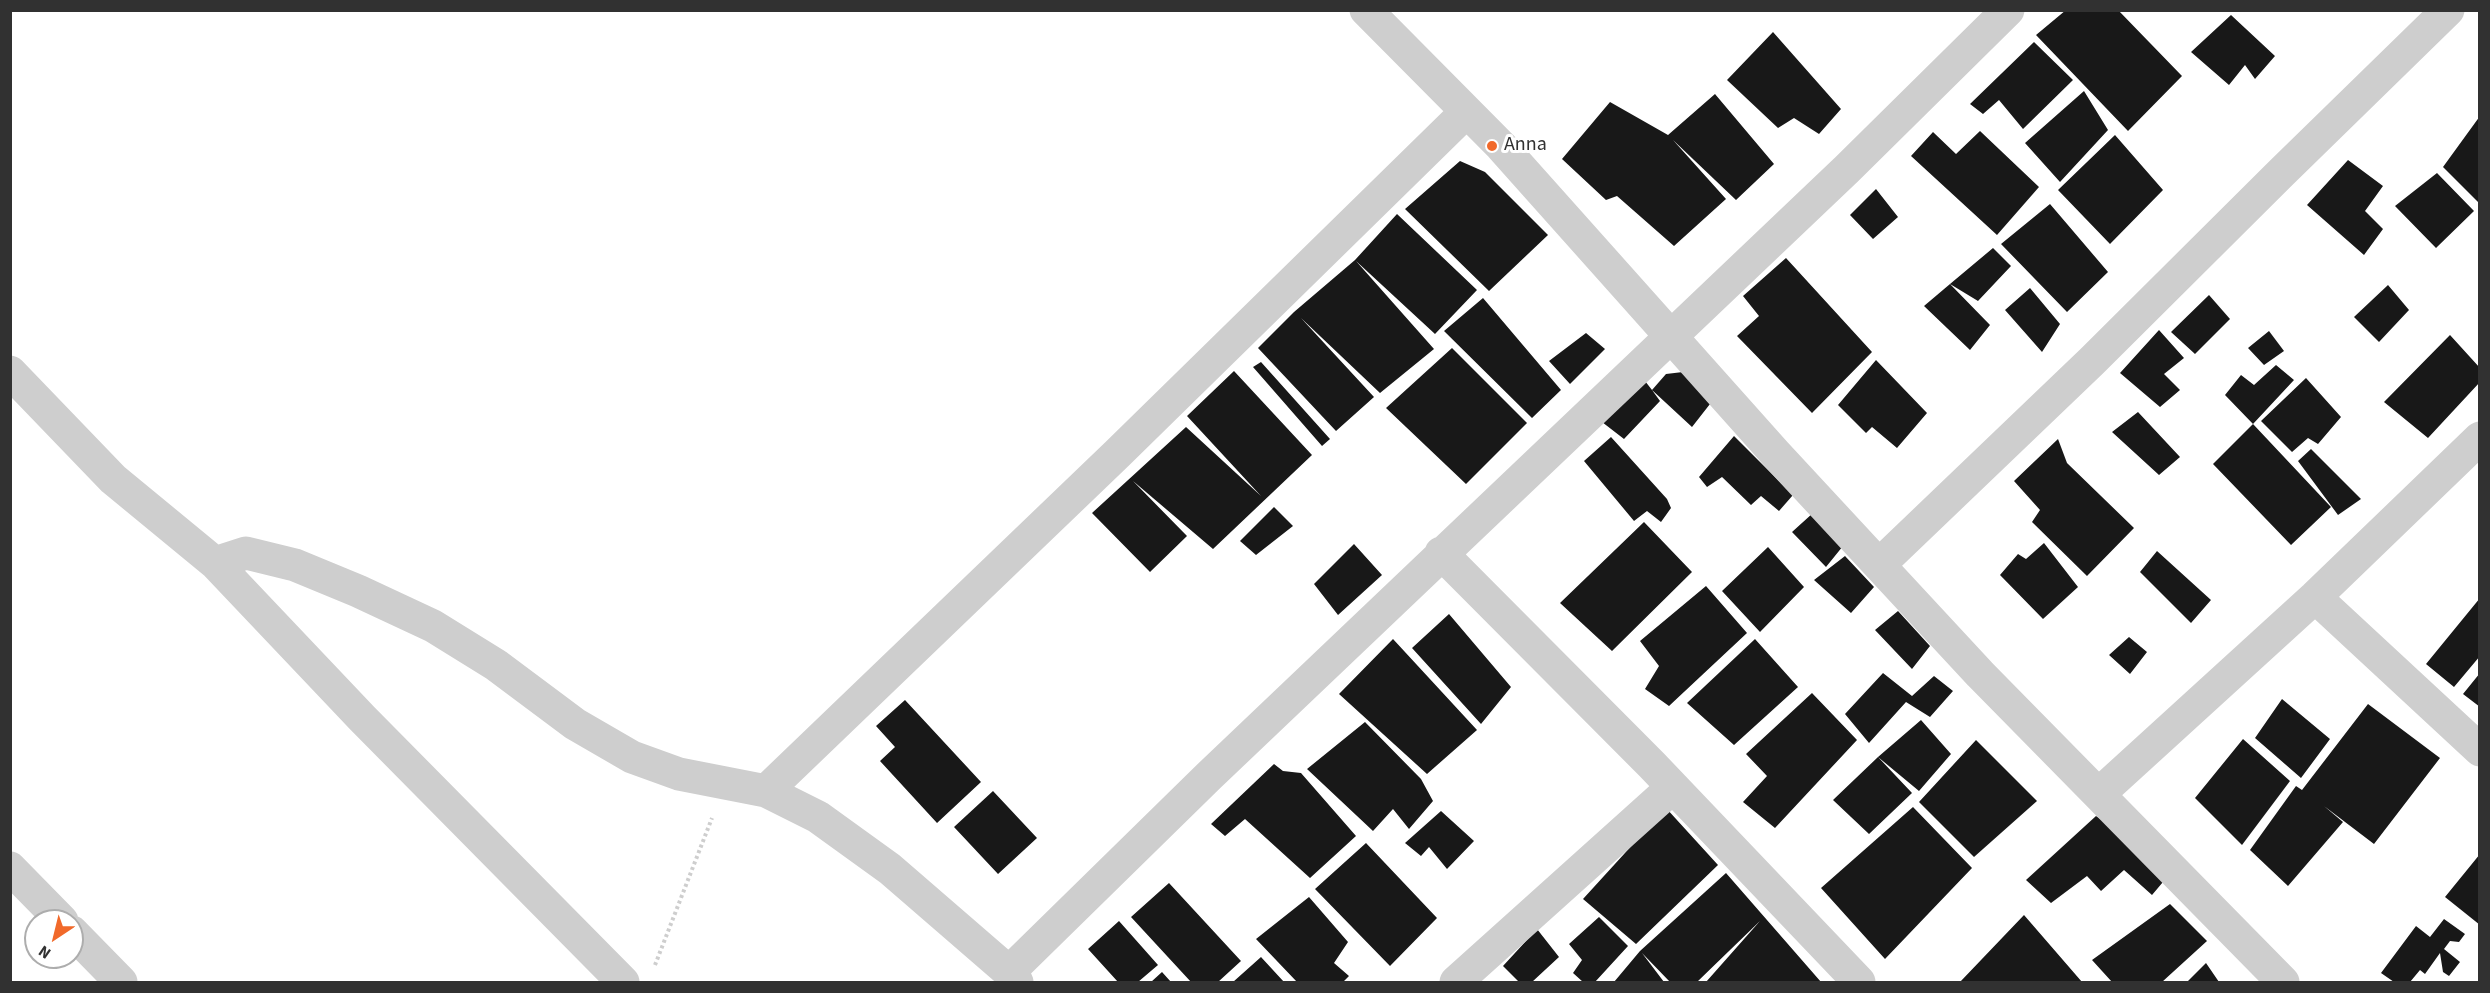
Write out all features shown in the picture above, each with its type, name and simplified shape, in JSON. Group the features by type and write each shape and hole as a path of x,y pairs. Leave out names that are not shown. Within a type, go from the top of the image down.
{"street":[{"path":"1366,10 1501,146 1775,453 1980,674 2100,793 2283,982"},
{"path":"215,563 246,553 295,565 358,591 433,626 496,665 575,724 632,757 679,774 766,791 818,817 890,869 1013,977 1209,776 1847,169 2008,10"},
{"path":"1880,564 2092,361 2272,181 2448,10"},
{"path":"766,791 1117,454 1466,112"},
{"path":"10,372 113,479 215,563 362,717 623,982"},
{"path":"2100,793 2315,597 2480,438"},
{"path":"1441,553 1673,787 1859,982"},
{"path":"2315,597 2480,750"},
{"path":"1456,982 1673,787"},
{"path":"10,868 50,909"},
{"path":"84,944 121,982"}],"path":[{"path":"653,971 726,783"}],"building":[{"path":"2066,10 2118,10 2182,76 2128,131 2036,35"},
{"path":"2231,15 2275,56 2255,79 2245,65 2229,85 2191,52"},
{"path":"1773,32 1841,109 1819,134 1794,118 1778,128 1727,80"},
{"path":"2034,42 2073,80 2023,129 1999,100 1983,114 1970,104"},
{"path":"2084,91 2108,130 2060,182 2025,143"},
{"path":"1715,94 1774,164 1736,200 1673,140 1726,199 1674,246 1617,196 1606,200 1562,159 1610,102 1668,135"},
{"path":"2480,116 2480,204 2443,167"},
{"path":"1980,131 2039,187 1997,235 1911,156 1933,132 1956,154"},
{"path":"2115,135 2163,190 2110,244 2058,190"},
{"path":"2348,160 2383,186 2365,211 2383,229 2364,255 2307,205"},
{"path":"1460,161 1485,172 1548,235 1489,291 1405,209"},
{"path":"2437,173 2474,211 2436,248 2395,206"},
{"path":"1876,189 1898,217 1873,239 1850,215"},
{"path":"2050,204 2108,272 2067,312 2001,244"},
{"path":"1397,214 1477,290 1435,334 1356,261 1434,349 1380,393 1301,318 1374,397 1336,431 1258,348 1294,312 1355,260"},
{"path":"1993,248 2011,266 1978,301 1950,284"},
{"path":"1786,258 1872,352 1812,413 1737,336 1759,316 1743,296"},
{"path":"1950,284 1990,325 1970,350 1924,306"},
{"path":"2388,285 2409,310 2379,342 2354,317"},
{"path":"2030,288 2060,324 2042,352 2005,310"},
{"path":"2209,295 2230,319 2195,354 2171,332"},
{"path":"1483,298 1561,390 1532,418 1444,331"},
{"path":"2159,330 2184,358 2164,374 2180,390 2160,407 2120,373"},
{"path":"2269,331 2284,351 2264,365 2248,348"},
{"path":"1586,333 1605,349 1570,384 1549,361"},
{"path":"2450,335 2480,368 2480,382 2428,438 2384,402"},
{"path":"1452,348 1527,423 1466,484 1386,408"},
{"path":"1876,360 1927,413 1897,448 1872,427 1866,433 1838,405"},
{"path":"1261,362 1330,439 1322,446 1253,367"},
{"path":"2276,365 2294,380 2253,424 2225,395 2241,375 2254,385"},
{"path":"1234,371 1312,455 1213,549 1133,481 1187,536 1150,572 1092,513 1186,427 1261,496 1187,416"},
{"path":"1683,372 1710,404 1692,427 1652,390 1666,374"},
{"path":"2306,378 2341,417 2318,444 2308,438 2292,452 2261,421"},
{"path":"1645,381 1660,401 1624,439 1602,422"},
{"path":"2138,412 2180,457 2159,475 2112,432"},
{"path":"2253,424 2331,507 2291,545 2213,464"},
{"path":"1734,436 1793,495 1779,511 1761,496 1751,505 1722,477 1707,487 1699,477"},
{"path":"1611,437 1667,499 1671,508 1661,522 1647,511 1634,521 1584,461"},
{"path":"2058,439 2067,463 2134,528 2087,576 2032,522 2040,510 2014,481"},
{"path":"2311,449 2361,499 2338,515 2298,461"},
{"path":"1274,507 1293,526 1256,555 1240,541"},
{"path":"1813,513 1843,546 1826,567 1792,532"},
{"path":"1644,522 1692,572 1612,651 1560,603"},
{"path":"2044,543 2078,587 2043,619 2000,575 2018,554 2026,559"},
{"path":"1354,544 1382,575 1338,615 1314,584"},
{"path":"1768,547 1804,587 1760,632 1722,591"},
{"path":"2157,551 2211,600 2191,623 2140,572"},
{"path":"1845,556 1874,587 1851,613 1814,580"},
{"path":"1706,586 1747,633 1669,706 1645,689 1659,666 1640,641"},
{"path":"2480,598 2480,656 2454,687 2426,664"},
{"path":"1898,611 1930,646 1912,669 1875,630"},
{"path":"1449,614 1511,687 1481,724 1412,648"},
{"path":"2129,637 2147,652 2130,674 2109,655"},
{"path":"1393,639 1477,730 1427,774 1339,694"},
{"path":"1755,639 1798,687 1734,745 1687,703"},
{"path":"1883,673 1912,696 1934,676 1953,691 1930,717 1906,702 1869,743 1845,714"},
{"path":"2480,673 2480,707 2463,694"},
{"path":"1812,693 1857,740 1775,828 1743,802 1767,776 1746,754"},
{"path":"2282,699 2330,739 2301,778 2255,738"},
{"path":"905,700 981,782 937,823 880,761 895,747 876,726"},
{"path":"2368,704 2440,758 2374,844 2324,806 2343,822 2288,886 2250,850 2296,786 2302,790"},
{"path":"1921,720 1951,754 1919,791 1878,757"},
{"path":"1365,722 1421,779 1433,801 1409,829 1393,809 1373,831 1307,769"},
{"path":"2243,739 2290,781 2242,845 2195,798"},
{"path":"1976,740 2037,801 1974,857 1919,802"},
{"path":"1878,757 1912,793 1869,834 1833,800"},
{"path":"1274,764 1283,771 1301,773 1356,836 1310,878 1245,819 1225,836 1211,824"},
{"path":"993,791 1037,838 998,874 954,827"},
{"path":"1913,807 1972,868 1885,959 1821,888"},
{"path":"1666,808 1718,865 1636,944 1583,899"},
{"path":"1441,811 1474,841 1447,869 1429,847 1421,856 1405,843"},
{"path":"2096,816 2174,869 2152,895 2124,870 2101,891 2087,876 2051,903 2026,880"},
{"path":"1366,843 1437,918 1390,966 1315,889"},
{"path":"2480,854 2480,925 2445,897"},
{"path":"1726,873 1821,982 1706,982 1760,921 1697,982 1670,982 1642,953 1664,982 1614,982 1640,951"},
{"path":"1169,883 1241,961 1218,982 1191,982 1131,917"},
{"path":"1309,897 1348,942 1334,963 1349,976 1343,982 1297,982 1256,939"},
{"path":"2170,904 2207,941 2162,982 2112,982 2092,960"},
{"path":"2024,915 2082,982 1960,982"},
{"path":"1599,917 1628,946 1595,982 1583,982 1573,973 1582,960 1569,944"},
{"path":"2444,919 2465,934 2459,942 2450,941 2444,949 2460,962 2449,976 2443,972 2440,953 2425,974 2420,970 2410,982 2394,982 2381,973 2416,926 2430,937"},
{"path":"1119,921 1158,965 1138,982 1118,982 1088,949"},
{"path":"1537,929 1559,957 1532,982 1519,982 1503,966"},
{"path":"1261,957 1284,982 1233,982"},
{"path":"2206,963 2219,982 2187,982"},
{"path":"1162,972 1171,982 1151,982"}],"place":[{"name":"Anna","path":"1492,146"}]}
